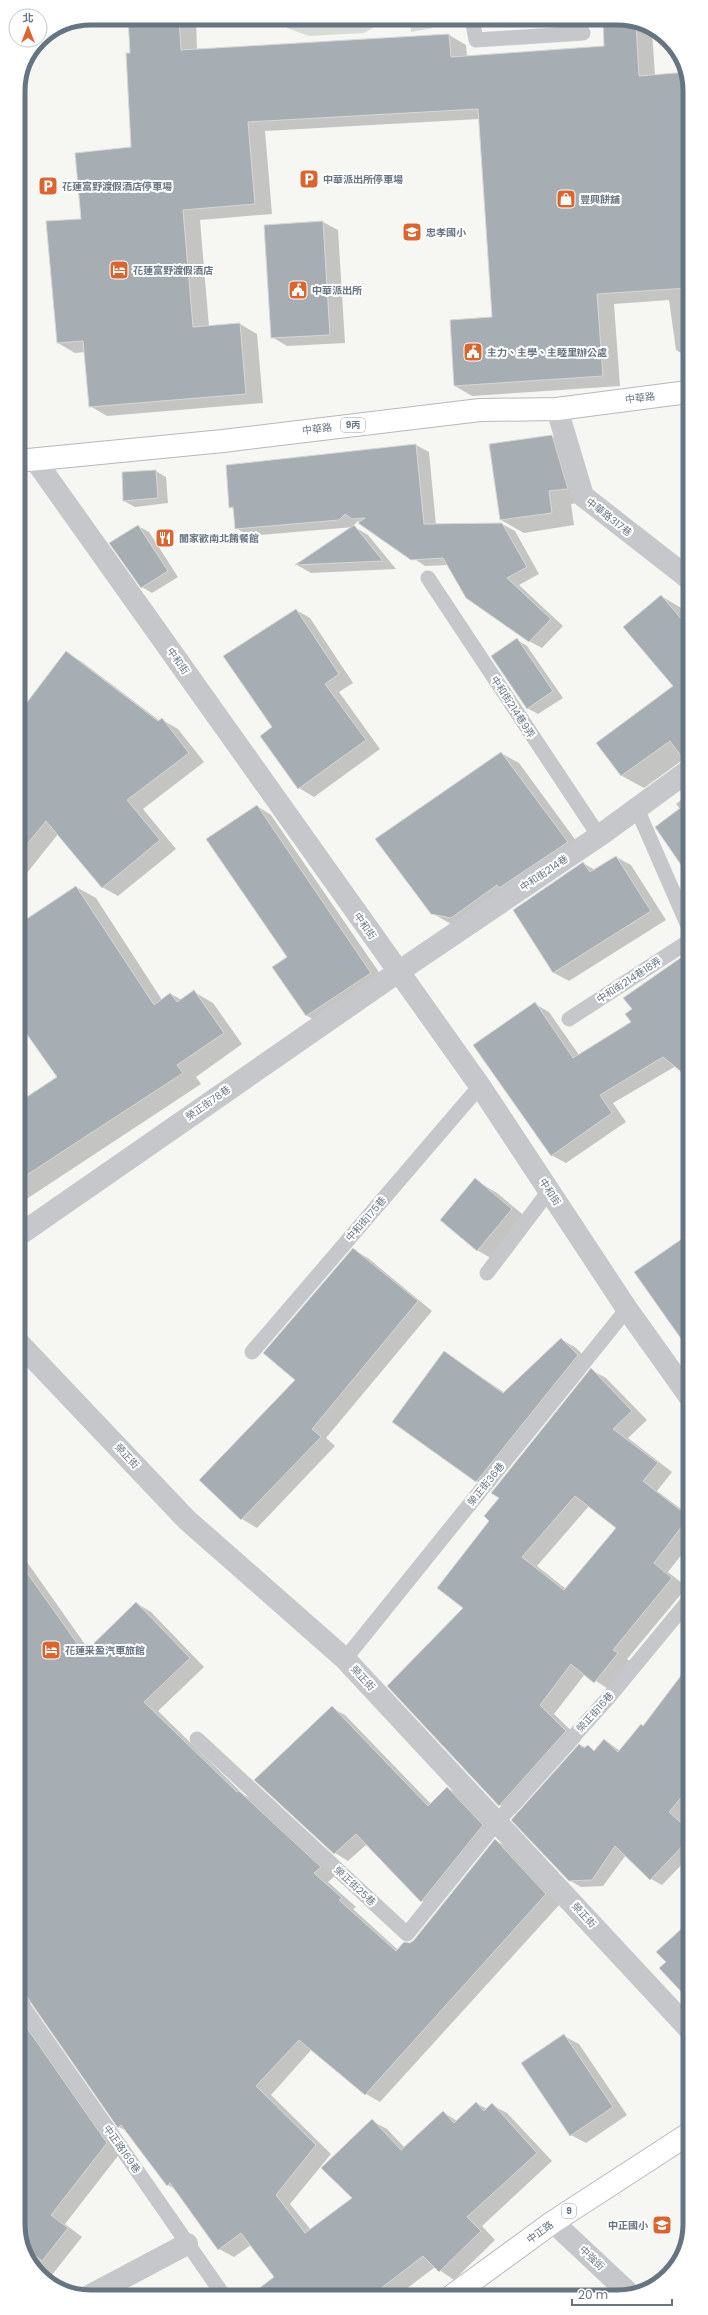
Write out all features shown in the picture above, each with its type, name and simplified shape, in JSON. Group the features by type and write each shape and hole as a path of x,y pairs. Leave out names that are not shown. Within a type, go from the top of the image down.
{"main road":[{"name":"中華路","path":"26,461 223,441 480,410 557,409 683,393"},
{"name":"中正路","path":"460,2290 553,2222 683,2138"}],"street":[{"name":"中華路317巷","path":"557,409 583,496 683,574"},
{"name":"中和街","path":"26,461 480,1086 627,1309 683,1388"},
{"name":"中和街214巷","path":"398,972 599,836 683,775"},
{"name":"榮正街78巷","path":"25,1231 398,972"},
{"name":"榮正街","path":"25,1349 187,1520 345,1659 683,2022"},
{"name":"中強街","path":"553,2222 625,2289"},
{"path":"100,2290 187,2244"}],"lane":[{"path":"473,25 476,40 583,33"},
{"name":"中和街214巷9弄","path":"428,578 599,836"},
{"path":"637,809 683,916"},
{"name":"中和街214巷18弄","path":"569,1019 683,945"},
{"name":"中和街175巷","path":"252,1352 480,1086"},
{"path":"487,1273 549,1191"},
{"name":"榮正街36巷","path":"345,1659 627,1309"},
{"name":"榮正街16巷","path":"497,1822 609,1697 683,1607"},
{"name":"榮正街25巷","path":"197,1739 407,1934 497,1822"},
{"name":"中正路169巷","path":"25,2009 220,2290"}],"shaded area":[{"path":"282,25 377,25 364,33 309,36"},
{"path":"410,25 432,25 432,28 411,32"}],"building":[{"path":"128,25 179,25 181,50 449,34 451,57 604,46 603,25 622,25 636,28 639,76 680,73 681,74 683,91 683,288 597,294 603,376 454,386 450,320 492,317 478,109 248,122 255,204 183,210 193,327 240,323 246,394 89,407 83,341 57,343 46,221 81,219 75,153 131,147 126,53 130,53"},
{"name":"中華派出所","path":"323,221 330,335 271,338 264,225"},
{"path":"552,435 568,489 549,491 552,513 500,520 489,444"},
{"path":"416,444 424,524 502,523 527,567 507,578 551,619 529,642 466,598 443,558 411,560 358,523 365,518 352,519 345,514 339,520 235,529 233,507 229,508 226,465"},
{"path":"156,470 158,498 123,501 122,472"},
{"path":"138,525 168,571 141,588 109,543"},
{"path":"354,525 383,561 295,565"},
{"path":"661,595 683,621 683,759 670,741 621,776 596,743 673,686 623,627"},
{"path":"296,609 339,674 325,684 366,740 298,789 260,736 272,727 223,656"},
{"path":"517,638 553,691 527,709 491,656"},
{"path":"66,651 158,721 162,718 189,753 127,800 160,840 102,888 46,821 25,847 25,705"},
{"path":"501,752 568,842 499,888 497,885 451,918 431,914 375,839"},
{"path":"257,805 371,973 306,1016 272,967 287,957 206,839"},
{"path":"683,806 683,868 655,827"},
{"path":"616,856 651,911 553,973 513,910 583,862 590,872"},
{"path":"76,886 154,1005 170,993 177,1002 194,990 224,1033 177,1065 183,1073 25,1176 25,1098 57,1077 25,1032 25,920"},
{"path":"683,956 683,1073 663,1057 600,1095 612,1113 551,1156 473,1045 535,1002 573,1058 631,1022 625,1014 632,1009 623,998"},
{"path":"475,1178 512,1209 477,1251 440,1220"},
{"path":"683,1238 683,1341 634,1272"},
{"path":"353,1248 418,1301 312,1429 321,1437 241,1520 199,1480 295,1380 263,1353"},
{"path":"561,1338 578,1355 476,1482 392,1422 444,1351 503,1393"},
{"path":"591,1368 632,1411 613,1429 658,1463 643,1481 683,1512 683,1525 654,1563 672,1578 613,1650 618,1653 594,1683 571,1664 540,1705 566,1731 499,1806 387,1686 463,1608 437,1588 489,1521 484,1516 499,1498 491,1493","holes":["575,1496 616,1528 564,1590 522,1557"]},
{"path":"25,1570 84,1653 136,1602 190,1658 144,1702 237,1792 239,1791 321,1867 314,1873 342,1898 339,1900 396,1951 404,1942 410,1943 414,1940 495,1839 546,1894 365,2095 299,2040 256,2086 316,2145 276,2195 305,2233 352,2198 321,2168 372,2119 401,2150 443,2111 454,2123 476,2102 484,2111 492,2103 537,2153 467,2217 481,2231 439,2272 423,2256 379,2290 257,2290 274,2277 241,2233 218,2250 170,2183 167,2186 121,2125 118,2128 25,1996"},
{"path":"683,1673 683,1795 669,1812 683,1825 683,1845 650,1880 615,1846 592,1880 569,1881 511,1820 579,1744 584,1748 588,1745 594,1751 604,1739 618,1752 641,1724 643,1726"},
{"path":"332,1706 428,1806 447,1787 483,1825 421,1902 356,1834 334,1854 254,1780"},
{"path":"683,1927 683,1994 659,1968 666,1962 656,1952"},
{"path":"25,2025 107,2143 51,2215 68,2228 42,2261 32,2253 27,2241 25,2224"},
{"path":"564,2034 613,2107 570,2136 521,2063"}],"place":[{"name":"中華派出所停車場","path":"309,179"},
{"name":"花蓮富野渡假酒店停車場","path":"48,186"},
{"name":"豐興餅舖","path":"566,199"},
{"name":"忠孝國小","path":"412,232"},
{"name":"花蓮富野渡假酒店","path":"119,270"},
{"name":"中華派出所","path":"298,290"},
{"name":"主力、主學、主睦里辦公處","path":"473,352"},
{"name":"闔家歡南北餚餐館","path":"165,538"},
{"name":"花蓮采盈汽車旅館","path":"51,1650"},
{"name":"中正國小","path":"662,2225"}]}
